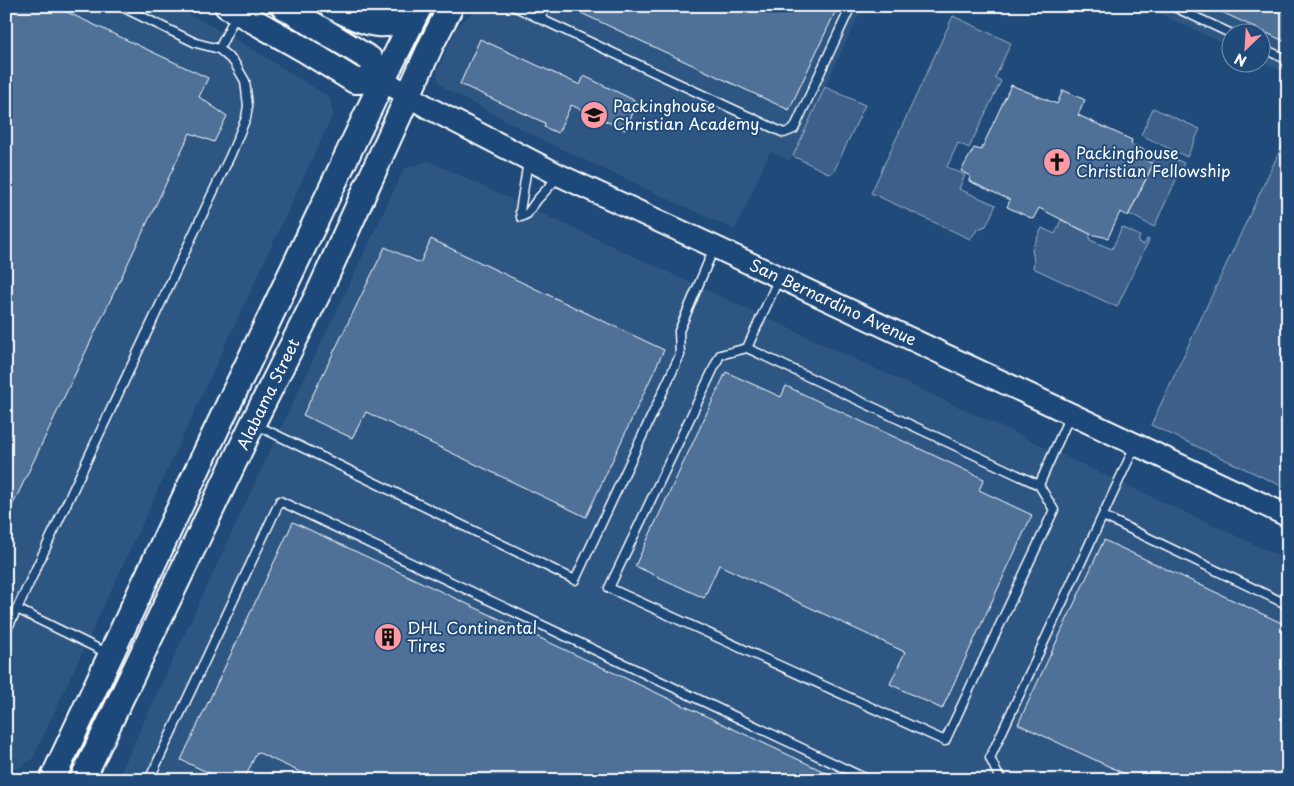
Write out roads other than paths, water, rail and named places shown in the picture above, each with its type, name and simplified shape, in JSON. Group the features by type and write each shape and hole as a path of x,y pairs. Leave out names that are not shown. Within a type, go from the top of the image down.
{"main road":[{"name":"San Bernardino Avenue","path":"283,6 370,59 383,80 408,96 559,176 715,246 1288,516"},
{"path":"331,6 364,22 387,24 400,17 408,6"},
{"name":"Alabama Street","path":"52,780 200,462 420,6"},
{"name":"Alabama Street","path":"82,780 253,423 320,290 432,43 451,6"},
{"path":"232,9 355,81 383,80"}],"lane":[{"path":"6,631 231,154 246,118 248,106 246,81 234,62 219,49 196,43 120,6"},
{"path":"513,6 784,133 794,129 850,6"},
{"path":"540,19 546,6"},
{"path":"1172,6 1222,29"},
{"path":"219,49 232,9"},
{"path":"1272,53 1288,60"},
{"path":"529,159 520,211 521,217 527,214 559,176"},
{"path":"253,423 575,580 680,355 679,331 715,246"},
{"path":"747,348 780,277"},
{"path":"747,348 1039,484 1054,510 945,741 609,588 720,355 747,348"},
{"path":"1039,484 1071,414"},
{"path":"1004,780 998,778 990,758 1136,444"},
{"path":"149,780 280,501 868,780"},
{"path":"1103,516 1288,605"},
{"path":"17,609 111,655"}],"place":[{"name":"Packinghouse Christian Academy","path":"594,115"},
{"name":"Packinghouse Christian Fellowship","path":"1057,162"},
{"name":"DHL Continental Tires","path":"388,637"}]}
